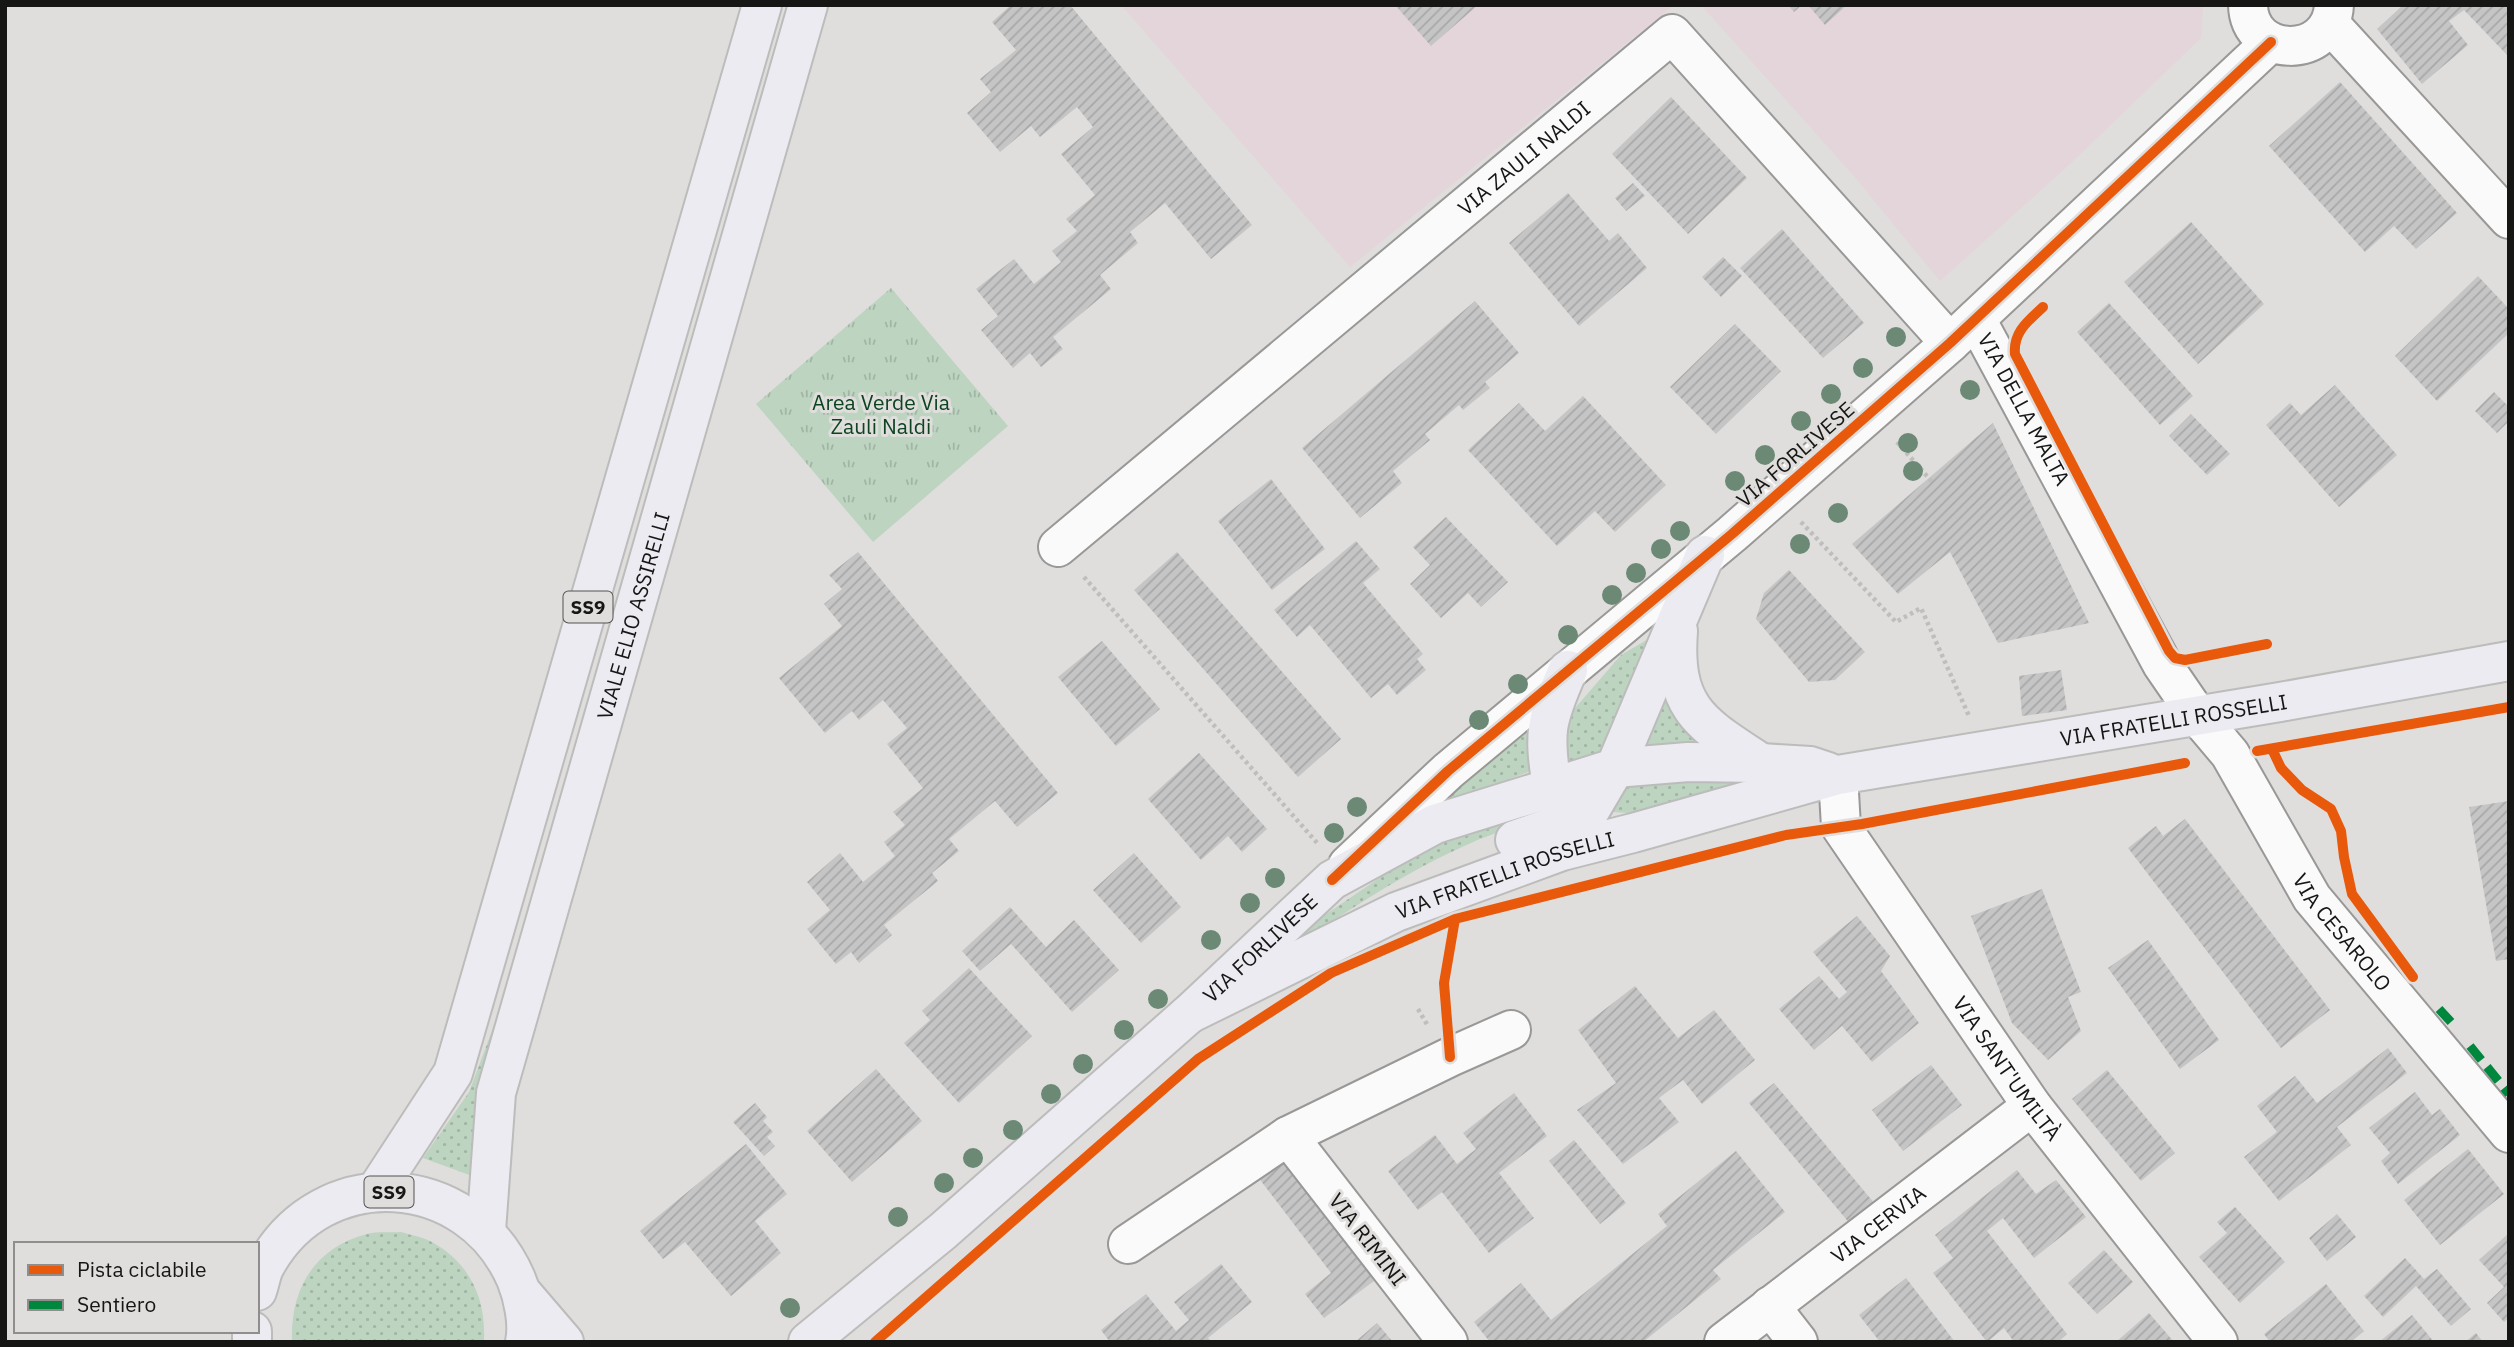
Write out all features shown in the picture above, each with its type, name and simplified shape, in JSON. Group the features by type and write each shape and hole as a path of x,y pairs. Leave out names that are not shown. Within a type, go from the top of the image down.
{"main road":[{"name":"SS9","path":"376,1191 453,1073 762,5"},
{"name":"VIALE ELIO ASSIRELLI","path":"486,1231 496,1093 808,5"},
{"path":"1396,912 1419,886 1441,868 1588,814 1615,768 1705,555"},
{"path":"1679,617 1676,655 1680,685 1694,712 1715,733 1762,763"},
{"name":"VIA FRATELLI ROSSELLI","path":"1189,1014 1396,912 1562,851 1839,775 2509,661"},
{"path":"1569,670 1546,728 1546,749 1552,786 1588,814 1633,833"},
{"name":"VIA FRATELLI ROSSELLI","path":"1326,863 1435,824 1615,768 1689,762 1762,763 1810,766 1839,775"},
{"name":"VIA FORLIVESE","path":"808,1342 943,1231 1189,1014 1326,863"},
{"name":"SS9","path":"259,1286 265,1267 293,1230 331,1203 376,1191 416,1194 454,1207 486,1231 508,1260 522,1293 525,1342"},
{"path":"522,1293 564,1342"}],"street":[{"path":"2248,5 2253,24 2260,35 2284,47 2310,43 2321,35 2334,11 2509,219"},
{"name":"VIA ZAULI NALDI","path":"1058,547 1672,34 1963,331"},
{"name":"VIA FORLIVESE","path":"1326,863 1448,771 1777,496 1963,331 2271,42"},
{"name":"VIA DELLA MALTA","path":"1963,331 2162,664 2197,715"},
{"name":"VIA CESAROLO","path":"2197,715 2230,754 2312,898 2509,1133"},
{"name":"VIA SANT'UMILTÀ","path":"1839,775 1841,827 2032,1106 2218,1342"},
{"path":"1128,1244 1288,1136 1511,1030"},
{"name":"VIA CERVIA","path":"1724,1342 2032,1106"},
{"name":"VIA RIMINI","path":"1288,1136 1448,1342"},
{"path":"1770,1306 1798,1342"}],"path":[{"path":"1896,442 1933,483"},
{"path":"1777,496 1896,622 1921,608 1985,752"},
{"path":"1058,547 1326,863"}],"shaded area":[{"path":"1121,5 1674,5 1350,267"},
{"path":"1701,5 2203,5 2201,38 2070,164 1940,281 1853,175"}],"green space":[{"name":"Area Verde Via Zauli Naldi","path":"891,288 1008,426 873,542 756,404"},
{"path":"1650,638 1604,754 1567,764 1562,754 1569,715 1621,655"},
{"path":"1669,681 1711,746 1640,753"},
{"path":"1546,702 1536,769 1465,796 1391,840"},
{"path":"1762,769 1765,791 1627,813 1613,812 1605,807 1620,782"},
{"path":"1563,811 1486,837 1434,860 1354,907 1250,976 1301,931 1443,835 1476,817"},
{"path":"516,967 483,1180 423,1158 469,1092"},
{"path":"401,1232 432,1242 446,1251 466,1272 479,1297 484,1342 292,1342 295,1305 309,1273 319,1260 348,1240 367,1234"}],"building":[{"path":"1011,5 1070,5 1252,225 1211,259 1165,203 1130,232 1138,243 1100,275 1111,289 1053,337 1063,349 1041,367 1030,353 1013,368 981,330 998,316 976,289 1014,259 1034,284 1061,262 1052,251 1077,231 1066,219 1095,195 1061,154 1093,127 1077,107 1040,137 1031,126 1000,152 967,113 991,92 980,79 1016,50 992,22"},
{"path":"1395,5 1478,5 1431,46"},
{"path":"1788,5 1802,5 1794,12"},
{"path":"1808,5 1847,5 1825,25"},
{"path":"2403,5 2509,5 2509,57 2464,10 2449,21 2468,45 2422,84 2377,29"},
{"path":"2340,82 2457,213 2416,249 2394,226 2365,252 2269,146"},
{"path":"1671,97 1747,178 1688,234 1612,154"},
{"path":"1633,183 1645,196 1626,211 1615,198"},
{"path":"1568,193 1609,241 1618,233 1647,268 1579,326 1509,243"},
{"path":"2191,222 2264,304 2198,364 2124,282"},
{"path":"1782,229 1864,323 1823,358 1740,268"},
{"path":"1723,257 1742,276 1721,297 1702,277"},
{"path":"2478,276 2509,309 2509,333 2437,401 2395,356"},
{"path":"1475,301 1519,353 1485,382 1490,388 1463,410 1459,405 1425,434 1430,440 1393,471 1402,483 1360,518 1302,448"},
{"path":"2109,303 2193,396 2160,425 2077,332"},
{"path":"1735,324 1781,371 1716,434 1670,387"},
{"path":"2335,385 2397,455 2339,507 2266,425 2290,403 2301,415"},
{"path":"2494,392 2509,407 2509,421 2497,433 2475,411"},
{"path":"1583,396 1666,485 1615,532 1595,511 1557,546 1468,450 1519,403 1545,431"},
{"path":"2191,414 2230,454 2207,475 2169,436"},
{"path":"1993,423 2089,623 1998,643 1950,552 1898,594 1852,544"},
{"path":"1271,479 1325,549 1272,590 1218,521"},
{"path":"1446,517 1508,582 1481,607 1468,593 1441,618 1410,584 1430,565 1413,547"},
{"path":"1356,541 1380,569 1363,583 1423,654 1417,659 1426,670 1397,695 1388,684 1371,698 1310,625 1297,637 1274,610"},
{"path":"858,552 1058,793 1017,827 995,801 949,839 959,851 932,873 938,881 884,925 892,935 859,963 851,952 836,964 807,929 830,910 807,882 840,853 863,882 895,856 884,842 905,825 893,812 923,788 887,744 907,728 883,700 859,720 852,711 825,733 779,678 842,626 824,604 842,589 829,575"},
{"path":"1177,552 1341,739 1298,777 1134,590"},
{"path":"1789,570 1865,652 1835,680 1809,682 1756,619 1764,593"},
{"path":"1102,641 1160,709 1116,746 1058,677"},
{"path":"2061,670 2067,710 2022,716 2019,676"},
{"path":"1199,753 1267,829 1242,852 1228,836 1201,860 1148,799"},
{"path":"2509,801 2509,959 2496,961 2469,807"},
{"path":"2185,819 2330,1010 2281,1048 2128,848 2156,826 2163,836"},
{"path":"1134,853 1181,907 1141,943 1093,890"},
{"path":"2042,889 2081,992 2068,997 2081,1031 2048,1060 2012,1023 1971,916"},
{"path":"1010,907 1046,947 1074,920 1119,970 1072,1012 1011,944 980,971 962,951"},
{"path":"1857,916 1890,956 1881,971 1919,1023 1872,1062 1842,1026 1814,1050 1779,1009 1819,976 1839,999 1847,992 1813,952"},
{"path":"2148,940 2219,1040 2180,1069 2108,968"},
{"path":"969,968 1032,1036 959,1103 904,1043 930,1020 922,1011"},
{"path":"1635,986 1678,1038 1714,1010 1755,1060 1702,1104 1683,1080 1659,1098 1679,1122 1623,1164 1577,1110 1616,1083 1578,1030"},
{"path":"2388,1048 2407,1073 2337,1127 2351,1145 2279,1201 2244,1157 2277,1132 2257,1106 2295,1076 2317,1103"},
{"path":"1931,1065 1962,1105 1903,1151 1872,1110"},
{"path":"876,1069 922,1121 852,1182 807,1131"},
{"path":"2107,1070 2175,1153 2141,1181 2072,1099"},
{"path":"1774,1083 1875,1204 1851,1225 1749,1103"},
{"path":"2415,1092 2432,1115 2440,1109 2460,1135 2398,1184 2381,1161 2390,1153 2369,1128"},
{"path":"1514,1093 1547,1136 1499,1173 1534,1218 1489,1253 1442,1192 1418,1210 1388,1171 1435,1135 1457,1164 1476,1149 1463,1133"},
{"path":"755,1103 767,1117 763,1121 773,1132 767,1137 775,1146 764,1156 733,1122"},
{"path":"1574,1140 1626,1203 1600,1224 1549,1161"},
{"path":"746,1144 787,1194 755,1221 781,1253 731,1296 685,1242 663,1259 640,1231"},
{"path":"2468,1149 2504,1194 2440,1245 2404,1200"},
{"path":"1736,1151 1785,1212 1713,1270 1721,1279 1643,1342 1490,1342 1474,1322 1521,1283 1551,1320 1667,1226 1658,1214"},
{"path":"1285,1156 1378,1278 1324,1318 1305,1294 1331,1273 1258,1177"},
{"path":"2017,1170 2036,1194 2056,1180 2086,1217 2034,1258 2003,1218 1987,1231 2067,1334 2058,1342 2014,1342 2004,1328 1987,1342 1933,1273 1953,1258 1935,1235"},
{"path":"2235,1207 2285,1262 2240,1303 2199,1257 2227,1233 2217,1222"},
{"path":"2337,1214 2356,1237 2327,1261 2309,1238"},
{"path":"2509,1233 2509,1318 2504,1322 2487,1303 2504,1287 2479,1260"},
{"path":"2104,1250 2133,1282 2097,1314 2068,1283"},
{"path":"2405,1258 2424,1279 2437,1269 2471,1309 2451,1326 2416,1286 2383,1317 2364,1296"},
{"path":"1221,1264 1252,1302 1208,1338 1212,1342 1110,1342 1101,1330 1146,1294 1176,1331 1189,1320 1174,1302"},
{"path":"1906,1278 1955,1342 1880,1342 1859,1315"},
{"path":"2326,1284 2364,1331 2351,1342 2270,1342 2264,1334"},
{"path":"2149,1313 2174,1342 2116,1342"},
{"path":"2412,1315 2434,1342 2379,1342"},
{"path":"1377,1323 1393,1342 1355,1342"},
{"path":"2476,1333 2483,1342 2465,1342"}],"marked path":[{"path":"2439,1009 2451,1022"},
{"path":"2470,1046 2509,1094"}],"cycle path":[{"path":"1332,880 1448,771 1732,534 1950,343 2271,42"},
{"path":"2043,307 2019,333 2015,354 2169,651 2175,658 2185,660 2267,644"},
{"path":"2257,751 2509,707"},
{"path":"2272,749 2281,768 2302,790 2331,809 2341,831 2352,894 2413,977"},
{"path":"875,1342 1198,1059 1331,973 1455,919 1786,835 1862,824 2185,763"},
{"path":"1450,1057 1444,983 1455,919"}]}
